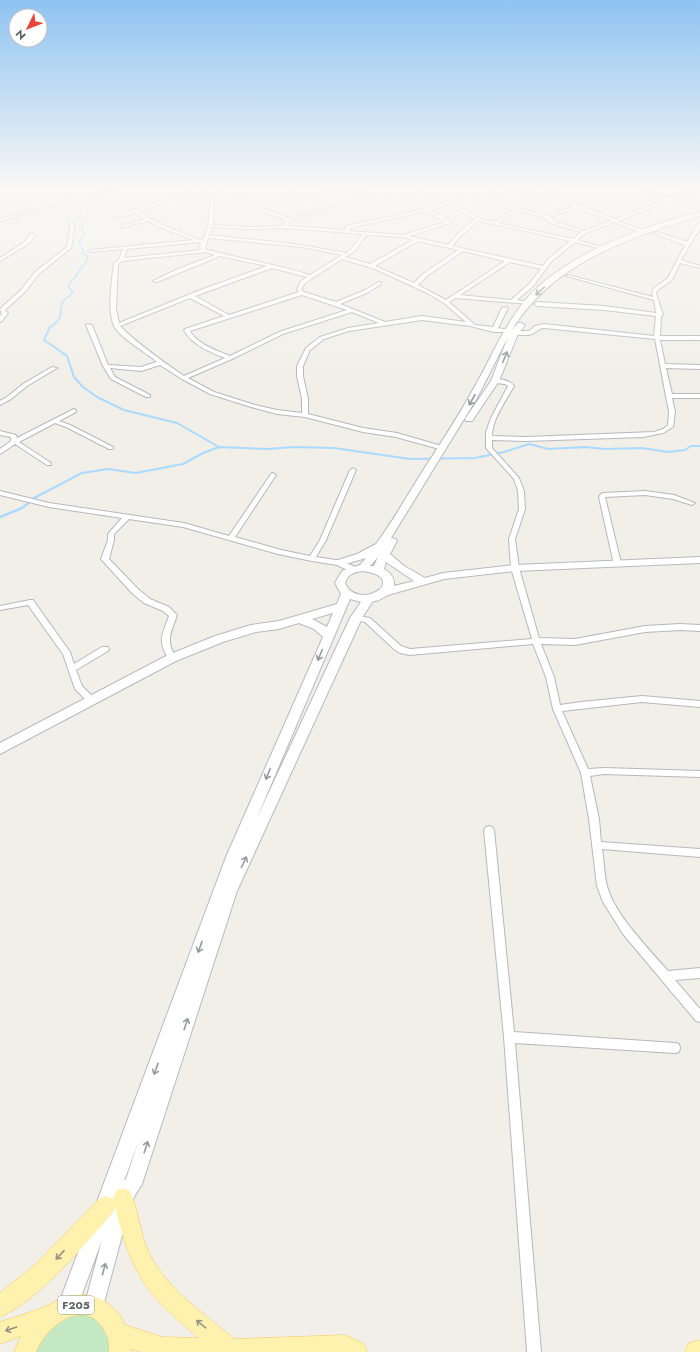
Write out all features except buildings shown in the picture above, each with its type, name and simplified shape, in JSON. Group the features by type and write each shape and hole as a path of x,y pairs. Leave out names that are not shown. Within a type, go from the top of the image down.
{"main road":[{"path":"68,1306 115,1202 233,857 344,601 340,583 344,575 357,568 385,541 445,448 482,380 527,303 554,278 601,250"},
{"path":"445,448 494,381 511,332 537,304 568,276 616,250"},
{"path":"378,570 384,554 435,464"},
{"path":"339,563 361,556 385,541"},
{"path":"384,554 391,562 401,569 422,580"},
{"path":"269,625 278,619 357,598 368,599 422,580 443,576 515,568 700,560"},
{"path":"357,568 378,570 388,578 422,580"},
{"path":"386,592 389,585 388,578"},
{"path":"356,616 422,580"},
{"path":"0,1306 14,1297 56,1260 133,1184 230,891 356,616 368,599"},
{"path":"0,749 172,658 219,639 269,625 278,625 298,619 344,601"},
{"path":"298,619 320,627 328,636"},
{"path":"94,1307 115,1202"},
{"path":"115,1202 136,1243 147,1270 172,1300 230,1350"},
{"name":"F205","path":"0,1333 49,1316 68,1306 81,1304 94,1307 104,1313 108,1318 119,1343 162,1348 230,1350 344,1346 356,1352"},
{"name":"F205","path":"25,1352 27,1345 36,1329 49,1316"}],"street":[{"path":"0,260 15,250"},
{"path":"0,320 5,312 2,310 23,291 37,273 66,250"},
{"path":"90,251 106,250"},
{"path":"121,260 125,250"},
{"path":"325,250 346,254"},
{"path":"302,293 299,289 300,285 353,250"},
{"path":"371,266 398,250"},
{"path":"415,285 426,275 461,250"},
{"path":"468,250 544,268"},
{"path":"512,302 531,285 544,268 562,250"},
{"path":"488,438 526,439 657,433 666,430 671,426 672,412 657,338 660,315 654,292 670,279 685,250"},
{"path":"310,277 272,266 220,256 206,251 121,260 116,263 113,309 117,326 128,337 161,363 184,378 212,393 234,401 277,412 305,415 363,430 397,435 445,448"},
{"path":"155,281 180,270 220,256"},
{"path":"341,257 371,266 415,285 446,302 473,325"},
{"path":"446,302 509,260"},
{"path":"679,262 700,267"},
{"path":"117,326 136,317 272,266"},
{"path":"568,276 655,299"},
{"path":"336,304 366,292 379,283"},
{"path":"230,358 204,346 186,331 227,316 302,293 336,304 350,311 383,323"},
{"path":"191,296 227,316"},
{"path":"455,296 527,303"},
{"path":"537,304 604,308 660,315"},
{"path":"494,330 505,308"},
{"path":"184,378 230,358 281,333 350,311"},
{"path":"305,415 306,406 301,381 300,366 304,356 313,344 322,338 338,332 383,323 422,318 473,325 494,330 530,334 537,327 544,326 657,338 700,338"},
{"path":"89,325 106,366 113,378 148,396"},
{"path":"106,366 140,369 161,363"},
{"path":"663,366 700,367"},
{"path":"0,403 10,398 25,385 54,368"},
{"path":"494,381 508,382 511,386 494,418 488,438 489,448 517,479 521,491 522,509 512,539 515,568 536,642 550,677 557,709 585,773 594,818 602,886 608,902 627,931 700,1017"},
{"path":"669,396 700,396"},
{"path":"0,452 14,441 56,422 74,411"},
{"path":"56,422 68,426 111,448"},
{"path":"0,433 14,436 14,441 49,464"},
{"path":"312,559 323,540 353,470"},
{"path":"231,538 273,475"},
{"path":"0,493 49,505 184,525 312,559 339,563 357,568"},
{"path":"617,564 602,497 603,495 645,493 674,497 692,503"},
{"path":"128,516 111,534 111,540 105,559 146,601 166,609 173,616 166,630 165,647 172,658"},
{"path":"0,608 30,602 67,654 78,687 91,700"},
{"path":"356,616 367,620 398,648 403,651 410,652 536,642 575,642 645,629 680,627 700,628"},
{"path":"72,669 105,649"},
{"path":"557,709 642,699 700,704"},
{"path":"585,773 604,771 700,774"},
{"path":"489,830 509,1037 534,1352"},
{"path":"597,846 700,853"},
{"path":"666,976 700,973"},
{"path":"509,1037 675,1048"}],"green space":[{"path":"75,1313 87,1313 107,1327 114,1352 36,1352 43,1337 51,1328"}],"waterway":[{"path":"55,323 60,317 62,302 73,293 68,286 87,261 87,256 82,253 83,250"},
{"path":"55,323 50,327 44,340 67,356 74,377 83,387 97,397 124,410 177,423 219,447"},
{"path":"219,447 267,449 294,447 334,448 410,459 475,458 504,452 529,444 548,449 585,447 605,449 642,448 668,452 685,450 691,446 700,446"},
{"path":"34,498 82,473 108,469 136,473 183,464 203,453 219,447"},
{"path":"0,517 22,508 36,497"}]}
